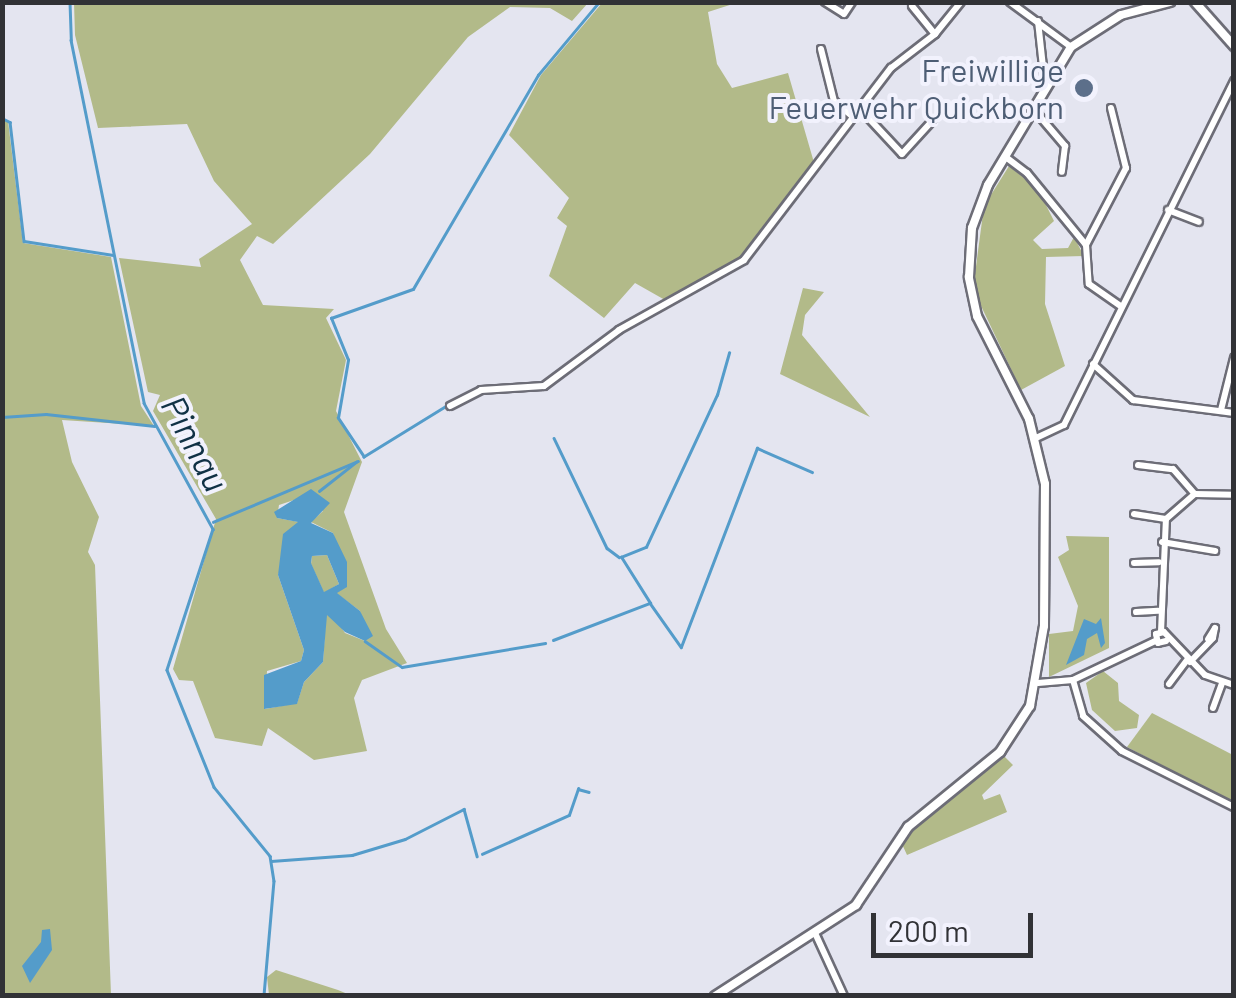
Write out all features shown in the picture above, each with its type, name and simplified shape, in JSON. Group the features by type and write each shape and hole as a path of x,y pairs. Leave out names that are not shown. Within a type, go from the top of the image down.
{"main road":[{"path":"715,996 815,934 871,889 923,810 1000,752 1022,723 1038,683 1047,506 1036,438 984,334 969,277 975,215 1072,47 1104,23 1150,2"},
{"path":"1140,8 1170,2"},
{"path":"1195,2 1234,46"},
{"path":"1203,2 1225,35"}],"street":[{"path":"826,2 844,14 852,2"},
{"path":"450,406 481,390 544,386 619,330 729,271 755,248 890,68 935,34 962,2"},
{"path":"1010,2 1072,47"},
{"path":"912,6 935,34"},
{"path":"1038,20 1044,76"},
{"path":"821,49 834,101 854,118"},
{"path":"1036,438 1064,425 1234,81"},
{"path":"1111,108 1126,168 1086,246 1089,284 1120,306"},
{"path":"860,110 902,154 933,120"},
{"path":"1036,112 1065,146 1062,172"},
{"path":"1006,158 1027,173 1086,246"},
{"path":"1168,210 1199,222"},
{"path":"1222,410 1234,358"},
{"path":"1092,364 1133,400 1234,413"},
{"path":"1138,465 1173,469 1195,494"},
{"path":"1234,496 1195,494 1166,519 1159,562 1158,611 1160,632 1166,641 1188,661 1222,683 1234,685"},
{"path":"1134,514 1166,519"},
{"path":"1162,542 1215,551"},
{"path":"1134,564 1159,562"},
{"path":"1136,612 1158,611"},
{"path":"1156,640 1160,632"},
{"path":"1169,684 1208,639"},
{"path":"1038,683 1072,680 1156,640 1166,641"},
{"path":"1072,680 1084,716 1122,751 1234,807"},
{"path":"1213,708 1222,683"},
{"path":"815,934 844,996"}],"green space":[{"path":"74,3 588,3 572,21 550,8 510,7 468,37 370,154 273,244 257,236 240,260 263,305 334,309 326,318 346,360 336,411 362,462 344,512 386,629 407,663 362,680 354,698 367,751 314,760 268,728 262,746 215,738 193,681 179,680 173,669 216,519 153,411 160,395 148,392 119,258 201,267 199,259 252,224 214,181 187,124 98,128 75,35","holes":["300,498 323,511 311,522 333,533 347,586 336,593 360,611 365,641 345,633 331,612 326,615 323,662 304,682 297,703 265,709 267,671 301,661 304,650 278,575 299,522 277,518 279,505"]},
{"path":"602,3 736,3 708,12 717,64 732,88 788,73 815,166 744,255 665,300 635,283 604,318 549,276 567,226 557,218 569,198 509,135 541,75"},
{"path":"2,119 8,121 23,243 111,257 141,406 154,426 62,420 72,462 99,517 88,552 95,565 111,995 3,995"},
{"path":"1009,166 1038,189 1054,221 1033,240 1042,249 1068,248 1074,237 1084,256 1046,257 1045,304 1065,366 1021,390 973,289 984,206"},
{"path":"803,288 824,292 805,315 802,335 870,417 780,374"},
{"path":"1066,536 1109,537 1109,648 1049,677 1049,634 1073,631 1078,606 1058,557 1069,550"},
{"path":"327,555 339,584 324,593 311,564 312,556"},
{"path":"1103,671 1118,683 1119,701 1139,715 1137,728 1115,731 1092,710 1086,683"},
{"path":"1152,713 1233,755 1233,803 1127,747"},
{"path":"1003,755 1013,765 982,795 984,800 1000,794 1007,812 907,855 902,844 919,819"},
{"path":"276,970 350,995 269,995 267,977"}],"water":[{"path":"311,489 330,503 311,523 333,533 347,562 347,587 337,593 360,611 373,636 365,641 345,632 327,615 323,662 304,682 297,704 264,709 264,675 301,661 304,650 278,575 283,534 298,522 277,518 274,512","holes":["327,555 339,584 324,592 311,563 312,556"]},
{"path":"1101,618 1105,643 1101,648 1097,633 1087,639 1084,655 1066,665 1084,619 1096,624"},
{"path":"50,929 52,950 30,983 22,966 41,942 42,930"}],"waterway":[{"name":"Pinnau","path":"70,2 71,40 144,403 213,529 167,670 214,787 270,856 274,881 264,996"},
{"path":"450,404 364,457 338,418 348,360 331,318 413,289 538,75 599,2"},
{"path":"2,118 10,122 24,241 113,255"},
{"path":"650,603 621,557 646,547 717,395 729,353"},
{"path":"456,399 476,390"},
{"path":"2,417 46,414 154,426"},
{"path":"554,438 607,548 619,557"},
{"path":"553,640 650,603 681,647 757,448 812,472"},
{"path":"213,522 358,461"},
{"path":"319,491 356,462"},
{"path":"365,641 402,667 545,643"},
{"path":"482,854 569,815 578,789 589,792"},
{"path":"271,861 352,855 405,839 464,809 477,856"}],"place":[{"name":"Freiwillige Feuerwehr Quickborn","path":"1084,88"}]}
